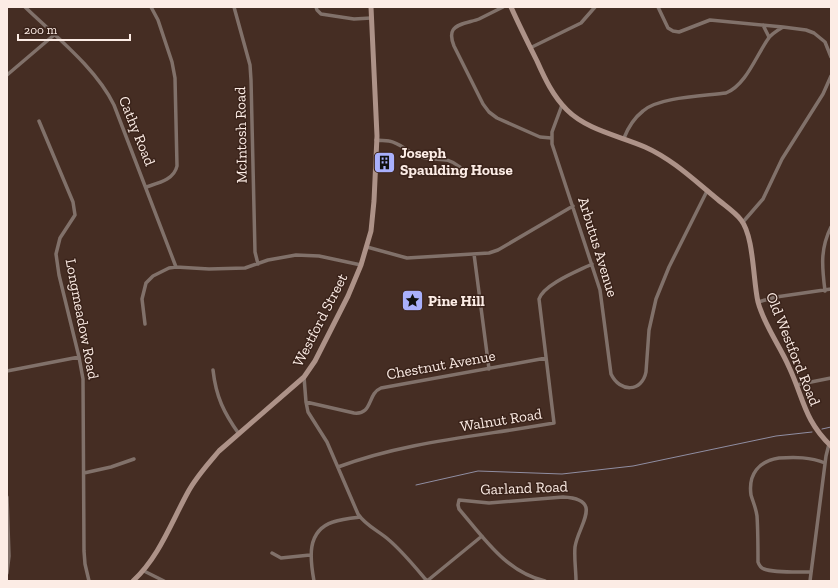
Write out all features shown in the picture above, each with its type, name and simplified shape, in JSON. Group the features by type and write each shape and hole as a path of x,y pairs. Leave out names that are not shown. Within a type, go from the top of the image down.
{"main road":[{"name":"Westford Street","path":"133,581 144,571 162,542 198,476 219,451 304,377 315,361 348,296 361,265 367,247 373,219 376,140 371,7"},
{"name":"Old Westford Road","path":"511,7 548,85 568,111 586,122 648,148 664,158 681,169 742,222 749,239 758,302 769,328 790,368 811,423 817,432 830,445"}],"street":[{"name":"Cathy Road","path":"25,7 83,63 109,93 176,267"},
{"path":"146,187 171,177 176,172 177,166 175,78 172,62 158,20 150,7"},
{"name":"McIntosh Road","path":"234,7 251,72 255,252 258,264"},
{"path":"316,7 321,14 354,19 371,18"},
{"path":"503,7 479,19 459,25 454,28 452,32 451,37 454,46 483,104 489,112 497,118 540,137 551,138 554,125 562,105"},
{"path":"530,48 581,23 594,7"},
{"path":"658,7 668,28 673,31 680,32 710,20 806,30 814,33 825,42 831,57"},
{"path":"763,25 769,37"},
{"path":"624,138 629,127 643,110 654,104 668,100 726,93 733,90 743,78 769,37 782,27"},
{"path":"7,75 54,35"},
{"path":"742,222 763,199 782,159 823,94 831,76"},
{"name":"Longmeadow Road","path":"39,121 75,211 73,219 58,243 56,254 58,275 79,357 83,379 84,550 85,564 90,581"},
{"name":"Arbutus Avenue","path":"551,138 556,157 599,283 603,303 609,362 612,374 614,380 620,385 628,388 634,387 641,382 646,375 649,330 656,299 669,267 707,191"},
{"path":"376,140 390,141 401,145 413,154 423,158 452,160 460,167"},
{"path":"367,247 407,258 489,253 498,250 573,206"},
{"path":"825,290 822,263 824,244 831,227"},
{"path":"474,254 489,369"},
{"path":"145,324 142,299 146,283 153,276 164,270 176,267 209,269 245,268 268,260 286,256 309,255 361,265"},
{"name":"Walnut Road","path":"338,467 363,458 403,448 554,423 539,299 541,295 553,285 592,264"},
{"path":"758,302 776,297 831,289"},
{"path":"7,371 79,357"},
{"name":"Chestnut Avenue","path":"306,402 354,413 361,413 365,411 375,393 382,388 546,358"},
{"path":"213,370 220,402 226,415 239,434"},
{"path":"304,377 308,412 327,442 360,517 369,526 392,542 427,581 482,536"},
{"path":"796,385 831,378"},
{"path":"810,581 825,463 830,445"},
{"path":"811,572 763,569 760,566 758,562 757,514 751,493 752,476 757,468 763,463 773,459 812,458 825,463"},
{"path":"84,473 100,470 134,459"},
{"path":"7,497 9,556 7,573"},
{"name":"Garland Road","path":"546,581 528,576 508,564 459,509 459,500 489,503 573,497 582,501 586,508 587,514 575,547 576,581"},
{"path":"314,581 310,555 313,541 319,531 323,527 333,522 360,517"},
{"path":"272,553 281,558 310,555"},
{"path":"144,571 164,581"}],"waterway":[{"path":"822,429 831,427"},
{"path":"416,485 478,471 562,474 633,466 776,436 812,432"}],"place":[{"name":"Joseph Spaulding House","path":"385,162"},
{"name":"Pine Hill","path":"412,301"}]}
